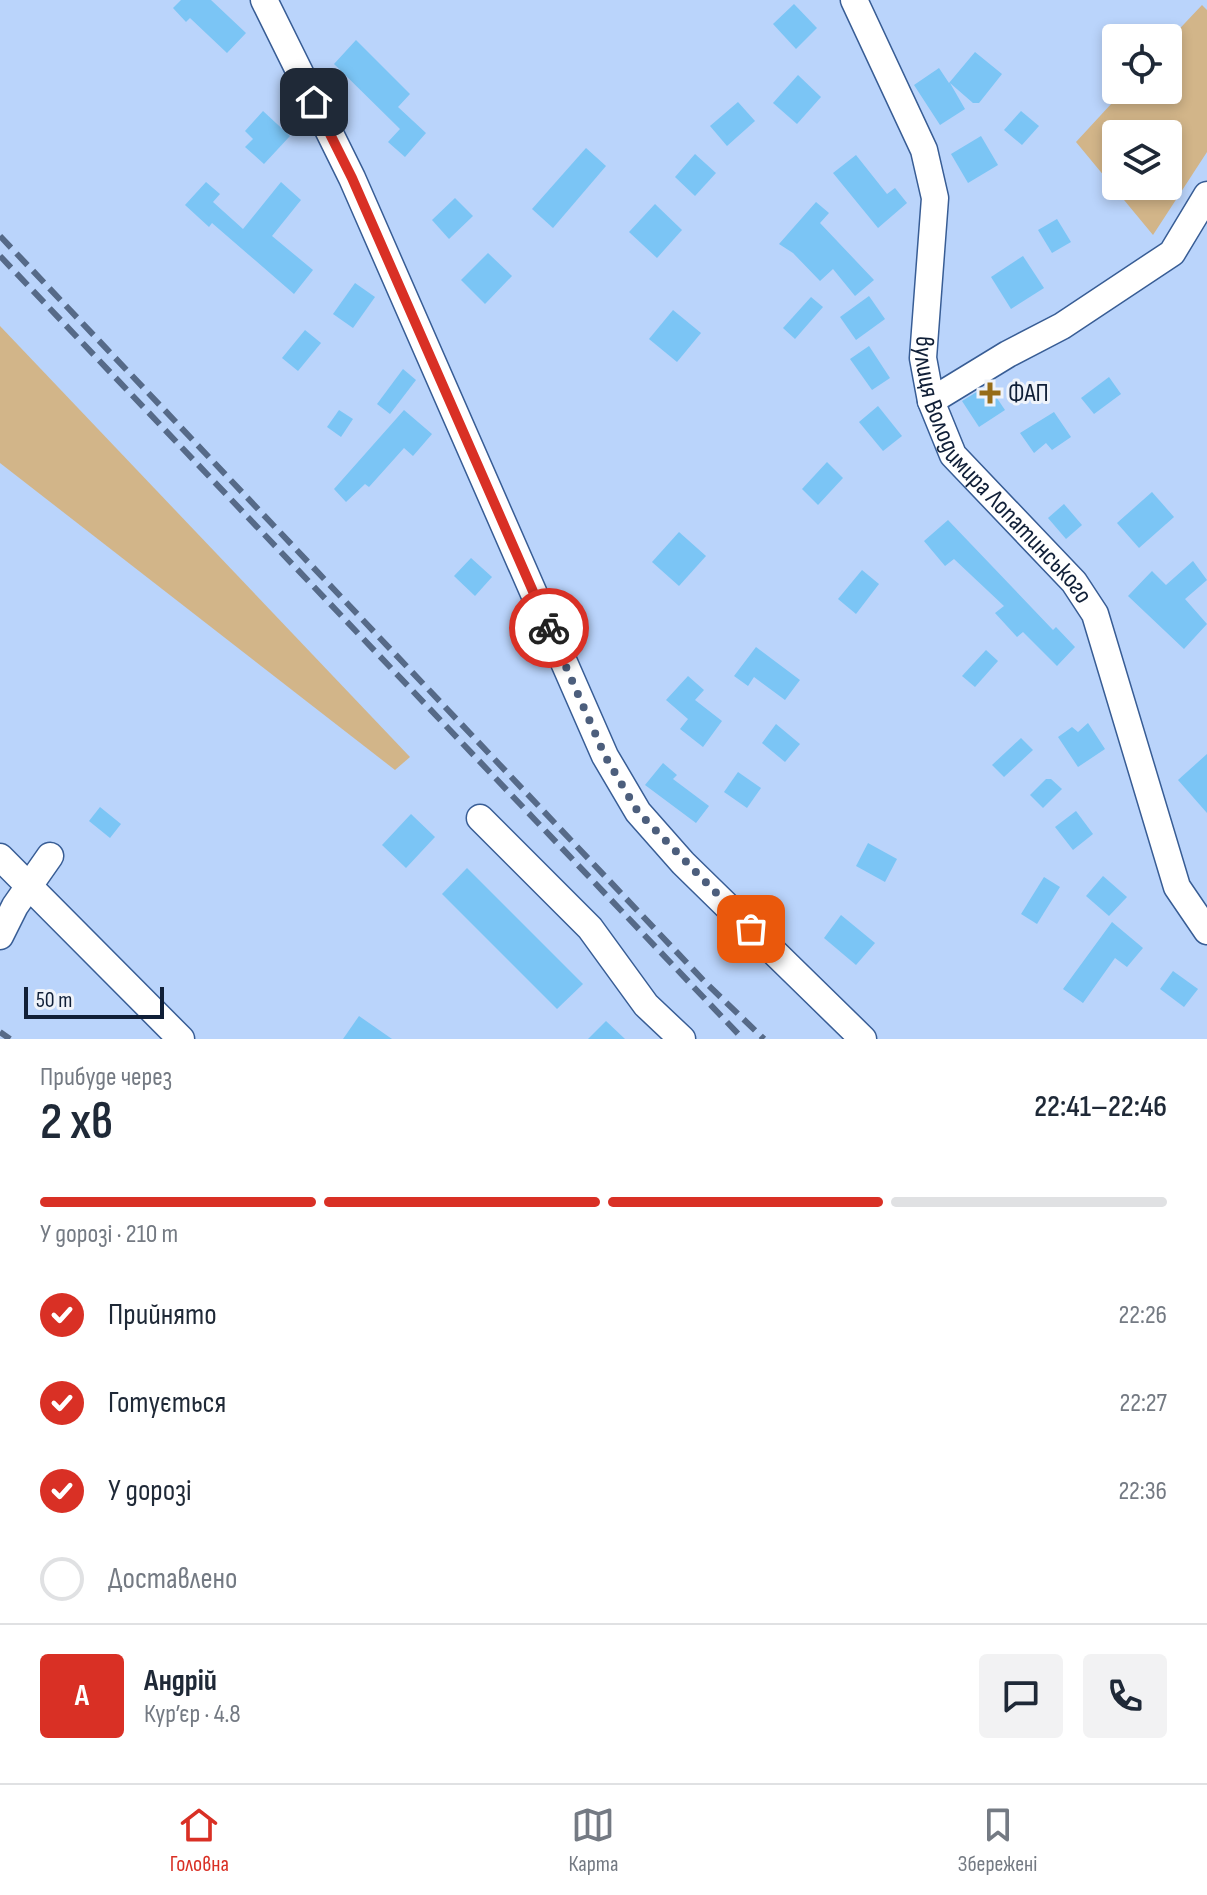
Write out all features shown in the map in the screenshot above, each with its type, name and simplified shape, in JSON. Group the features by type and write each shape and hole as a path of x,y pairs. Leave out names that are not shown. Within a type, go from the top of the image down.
{"street":[{"path":"264,0 352,178 605,756 631,801 683,863 863,1039"},
{"name":"вулиця Володимира Лопатинського","path":"854,0 924,150 935,198 923,358 931,401 953,455 1074,582 1095,614 1177,887 1207,931"},
{"path":"931,401 1008,354 1062,326 1172,253 1207,195"},
{"path":"480,818 590,928 646,1005 682,1039"},
{"path":"0,936 29,885 50,856"},
{"path":"0,857 181,1039"}],"shaded area":[{"path":"1202,5 1207,10 1207,152 1182,190 1182,120 1102,120 1102,173 1076,142 1111,104 1182,104 1182,26"},
{"path":"1124,200 1176,200 1153,235"},
{"path":"0,326 410,757 395,770 0,463"}],"building":[{"path":"181,0 211,0 246,33 227,53 190,18 186,22 173,8"},
{"path":"794,4 817,28 796,49 773,24"},
{"path":"356,40 410,94 398,107 426,133 405,157 388,142 400,129 334,64"},
{"path":"975,52 1002,74 979,103 973,103 950,83 965,109 940,125 914,85 939,68 949,83"},
{"path":"798,75 821,97 797,124 773,103"},
{"path":"738,102 755,121 727,146 710,126"},
{"path":"263,111 290,136 264,164 245,147 253,139 245,131"},
{"path":"1021,111 1039,126 1022,145 1004,130"},
{"path":"981,136 998,165 968,183 951,154"},
{"path":"586,148 606,166 553,228 532,209"},
{"path":"695,154 716,173 695,196 675,177"},
{"path":"856,155 887,194 895,188 907,203 878,228 833,173"},
{"path":"206,182 220,194 213,202 243,229 281,182 301,200 272,236 313,270 294,294 212,223 209,227 185,205"},
{"path":"455,198 473,216 449,239 432,220"},
{"path":"816,202 829,213 820,223 874,280 855,296 833,269 820,281 793,253 779,244"},
{"path":"655,204 682,230 657,258 629,232"},
{"path":"1057,219 1071,242 1052,253 1038,230"},
{"path":"488,253 512,276 485,304 461,280"},
{"path":"1023,256 1044,288 1011,309 991,277"},
{"path":"355,283 375,297 353,328 333,314"},
{"path":"869,296 885,319 856,340 840,317"},
{"path":"811,297 823,307 795,339 783,328"},
{"path":"673,310 701,333 677,362 649,339"},
{"path":"305,330 321,343 298,371 282,358"},
{"path":"869,346 890,378 872,390 850,359"},
{"path":"403,369 416,380 390,414 377,404"},
{"path":"1109,377 1121,394 1094,414 1081,398"},
{"path":"988,385 1005,410 979,427 962,401"},
{"path":"878,406 902,436 883,451 859,422"},
{"path":"339,410 353,419 341,437 327,427"},
{"path":"404,410 432,434 413,456 404,448 369,487 365,484 346,502 334,489"},
{"path":"1054,412 1071,437 1052,450 1046,443 1034,453 1020,433"},
{"path":"827,462 843,478 818,505 802,489"},
{"path":"1152,492 1174,517 1139,548 1117,523"},
{"path":"1064,504 1082,525 1066,539 1048,518"},
{"path":"948,520 1053,630 1056,627 1075,647 1057,666 1023,632 1017,637 995,613 1004,606 954,559 945,566 924,541"},
{"path":"679,532 706,556 679,586 652,562"},
{"path":"471,558 492,577 475,596 454,576"},
{"path":"1193,561 1207,580 1185,599 1207,624 1184,649 1128,596 1152,571 1166,585"},
{"path":"862,570 879,584 856,614 838,599"},
{"path":"756,647 800,680 785,700 754,677 748,686 734,676"},
{"path":"986,650 998,661 975,687 962,676"},
{"path":"688,676 704,690 695,700 722,721 703,747 680,729 688,719 666,700"},
{"path":"1088,723 1105,749 1078,767 1058,737 1072,727 1078,732"},
{"path":"776,724 800,744 785,762 762,743"},
{"path":"1021,738 1033,750 1004,777 992,765"},
{"path":"1207,754 1207,813 1178,780"},
{"path":"663,763 677,775 673,779 709,806 696,823 645,785"},
{"path":"738,772 761,788 747,808 724,792"},
{"path":"1046,779 1051,779 1062,789 1043,808 1030,795"},
{"path":"100,807 121,824 110,838 89,821"},
{"path":"1076,811 1093,834 1073,850 1055,827"},
{"path":"411,814 435,837 406,868 382,845"},
{"path":"868,843 897,859 885,882 856,866"},
{"path":"467,868 583,984 557,1009 442,894"},
{"path":"1103,876 1127,897 1109,916 1086,896"},
{"path":"1044,877 1060,887 1037,924 1021,914"},
{"path":"841,915 875,943 856,965 824,938"},
{"path":"1112,922 1143,948 1127,967 1115,958 1083,1003 1063,989"},
{"path":"1173,971 1198,989 1184,1007 1160,989"},
{"path":"359,1016 392,1039 343,1039"},
{"path":"606,1021 625,1039 588,1039"}],"railway":[{"path":"0,236 705,982 764,1039"},
{"path":"0,256 743,1039"},
{"path":"0,1032 10,1039"}],"way so far":[{"path":"549,628 605,756 638,812 683,863 751,929"}],"place":[{"name":"ФАП","path":"990,393"}],"route":[{"path":"314,102 352,178 549,628"}]}
